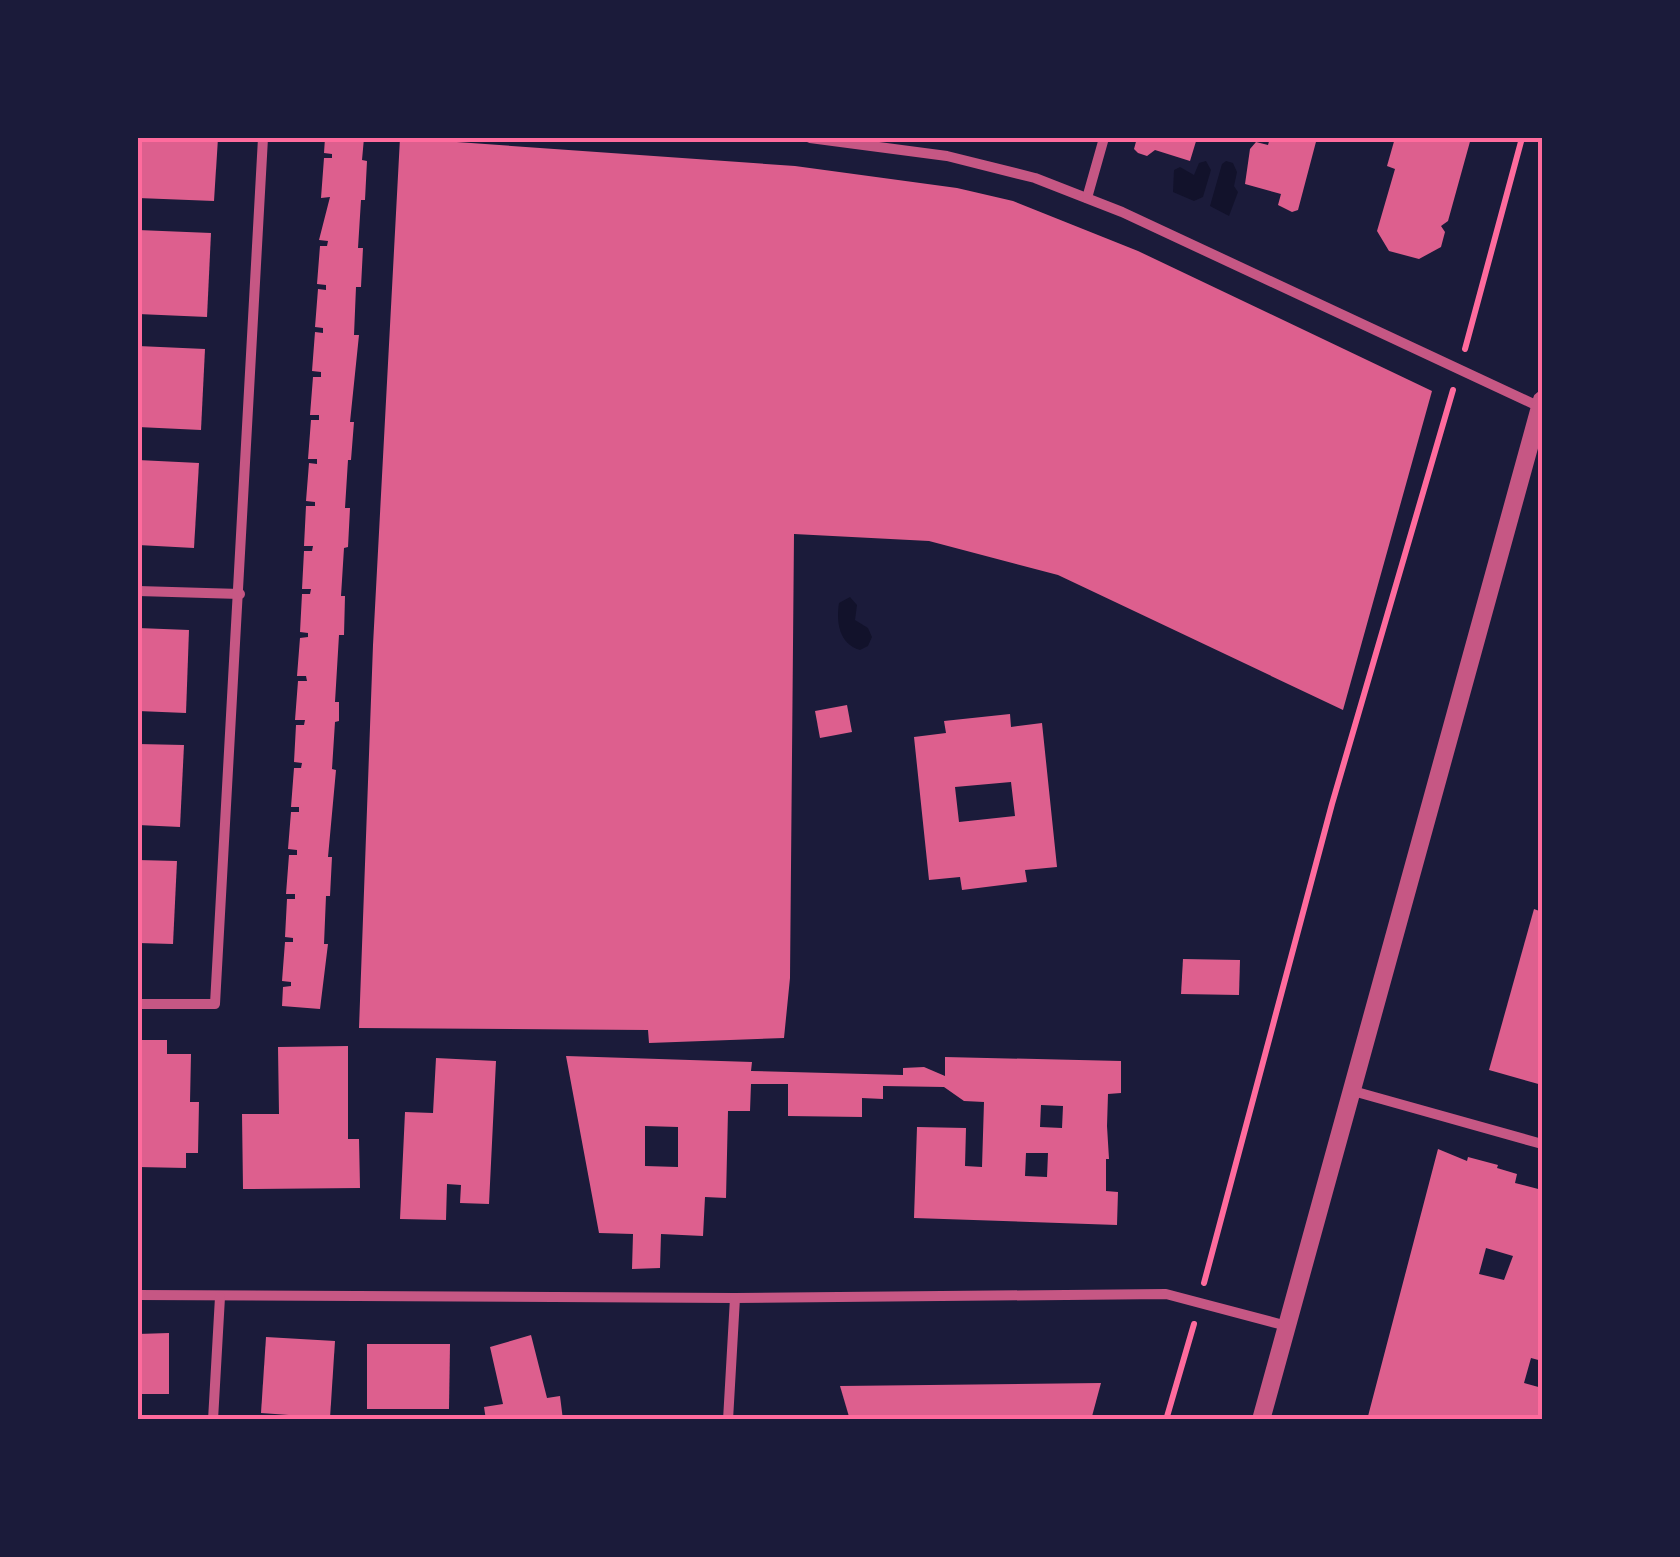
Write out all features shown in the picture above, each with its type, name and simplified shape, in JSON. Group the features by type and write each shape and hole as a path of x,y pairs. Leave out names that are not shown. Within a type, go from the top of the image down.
{"street":[{"path":"138,1004 215,1004 263,138"},
{"path":"810,138 947,156 1035,178 1542,405 1261,1420"},
{"path":"1087,198 1104,138"},
{"path":"138,591 240,594"},
{"path":"1353,1091 1542,1144"},
{"path":"138,1295 735,1298 1166,1294 1287,1326"},
{"path":"213,1420 220,1297"},
{"path":"728,1420 735,1298"}],"path":[{"path":"1464,350 1522,138"},
{"path":"1206,1275 1332,804 1454,389"},
{"path":"1166,1420 1192,1328"}],"shaded area":[{"path":"1206,161 1211,170 1203,197 1194,201 1173,192 1174,170 1180,167 1194,175 1199,163"},
{"path":"1226,161 1233,163 1237,172 1234,186 1238,192 1229,216 1210,206"},
{"path":"850,597 857,605 855,620 868,628 872,637 868,646 860,650 847,643 839,625 839,603"}],"building":[{"path":"138,138 218,138 214,201 138,198"},
{"path":"325,138 364,138 362,160 367,161 358,248 363,248 361,287 356,287 354,335 359,335 350,422 354,422 345,508 350,508 341,596 345,596 344,635 339,635 335,702 339,702 339,721 335,722 332,769 336,770 328,857 332,857 330,896 326,896 324,944 328,944 320,1009 282,1006 283,987 291,986 291,982 282,981 285,942 293,942 293,938 285,937 287,899 295,899 295,894 286,894 289,855 297,855 297,850 288,849 291,812 299,812 299,807 291,807 294,768 301,768 302,763 294,762 296,725 304,725 305,720 295,720 298,681 307,681 306,676 297,676 300,638 308,637 308,633 300,632 302,594 310,594 311,589 302,589 304,551 312,551 313,546 304,546 306,506 315,506 315,502 306,501 309,463 317,464 317,459 308,459 311,420 319,420 319,415 310,415 313,377 321,377 321,372 312,371 315,332 323,333 323,328 315,327 318,289 326,290 326,285 317,284 320,246 327,246 328,241 319,240 330,197 321,198 324,158 332,158 332,154 324,153"},
{"path":"400,138 795,166 957,188 1013,201 1138,251 1432,391 1343,710 1058,575 929,541 794,534 790,978 784,1038 649,1043 648,1030 359,1028 373,645"},
{"path":"1137,138 1197,138 1190,161 1155,150 1147,156 1138,153 1134,149"},
{"path":"1270,138 1317,138 1298,210 1292,212 1278,205 1281,194 1245,184 1250,149 1256,142 1268,145"},
{"path":"1395,138 1471,138 1448,221 1441,226 1445,232 1441,247 1419,259 1389,251 1377,231 1395,169 1387,166"},
{"path":"138,230 211,233 207,317 138,314"},
{"path":"138,346 205,349 201,430 138,427"},
{"path":"138,460 199,463 194,548 138,545"},
{"path":"138,628 189,630 186,713 138,711"},
{"path":"847,705 852,732 820,738 815,711"},
{"path":"1010,714 1011,727 1042,723 1057,867 1025,870 1027,882 962,890 960,877 929,880 914,737 946,733 944,721","holes":["1011,782 1015,816 959,822 955,787"]},
{"path":"138,744 184,745 180,827 138,825"},
{"path":"138,860 177,861 173,944 138,943"},
{"path":"1534,909 1542,912 1542,1085 1489,1070"},
{"path":"1183,959 1240,960 1239,995 1181,994"},
{"path":"138,1040 167,1040 167,1054 191,1054 190,1102 199,1102 198,1153 186,1153 186,1168 138,1167"},
{"path":"348,1046 348,1139 359,1139 360,1188 243,1189 242,1114 279,1114 278,1047"},
{"path":"566,1056 752,1062 751,1071 903,1075 903,1068 924,1067 945,1076 945,1057 1121,1061 1121,1093 1108,1094 1106,1159 1106,1191 1118,1192 1117,1225 914,1218 917,1127 966,1128 965,1166 982,1167 984,1102 964,1101 944,1087 883,1086 883,1099 862,1098 862,1117 788,1116 788,1084 751,1084 750,1111 728,1111 726,1198 705,1197 703,1236 661,1234 660,1268 632,1269 633,1234 599,1233","holes":["1041,1105 1063,1106 1062,1128 1040,1127","645,1126 678,1127 678,1167 645,1166","1026,1153 1048,1153 1047,1177 1025,1176"]},
{"path":"436,1058 496,1061 489,1204 460,1203 461,1185 447,1184 446,1220 400,1219 405,1112 433,1113"},
{"path":"1438,1149 1467,1161 1468,1157 1498,1165 1497,1168 1517,1174 1515,1183 1542,1190 1542,1361 1531,1358 1524,1383 1542,1388 1542,1420 1367,1420","holes":["1486,1248 1513,1256 1504,1280 1479,1274"]},
{"path":"169,1333 169,1394 138,1394 138,1334"},
{"path":"531,1335 547,1398 560,1396 563,1420 486,1420 484,1407 503,1404 490,1347"},
{"path":"266,1337 335,1341 330,1418 261,1413"},
{"path":"367,1344 450,1344 449,1409 367,1409"},
{"path":"1101,1383 1091,1420 850,1420 840,1386"}]}
